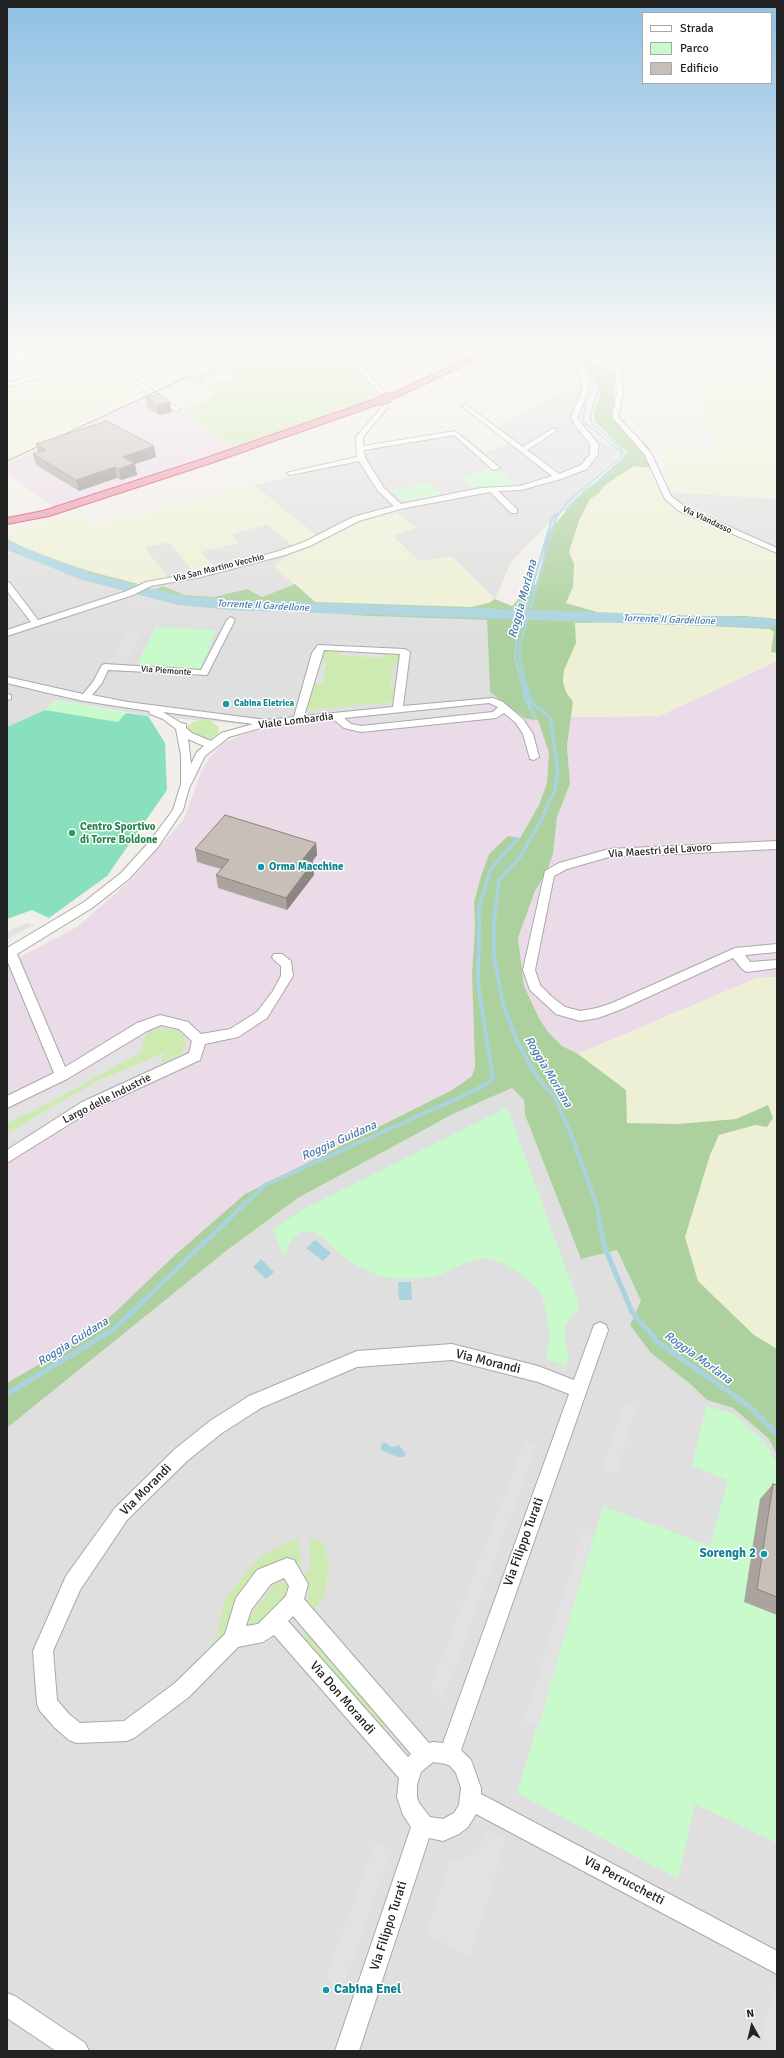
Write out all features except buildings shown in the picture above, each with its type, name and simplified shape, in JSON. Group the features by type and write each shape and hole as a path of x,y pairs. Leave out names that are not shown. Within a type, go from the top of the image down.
{"highway":[{"path":"7,531 255,444"},
{"path":"7,521 45,514 207,461"}],"street":[{"path":"360,444 361,458 381,489 398,507"},
{"path":"360,449 388,444"},
{"path":"469,444 496,468"},
{"path":"516,444 558,477"},
{"path":"524,450 533,444"},
{"name":"Via San Martino Vecchio","path":"7,633 130,593 149,584 201,574 282,553 307,544 356,519 398,507 474,491 521,488 568,474 584,468 591,460 594,454 594,444"},
{"name":"Via Viandasso","path":"640,444 648,455 668,497 682,509 777,551"},
{"path":"290,473 361,458"},
{"path":"491,490 514,511"},
{"path":"7,585 36,623"},
{"name":"Via Piemonte","path":"84,698 98,683 105,667 204,673 231,620"},
{"path":"298,720 317,653 321,647 405,652 398,709"},
{"path":"7,680 84,698 208,716 270,722"},
{"name":"Viale Lombardia","path":"8,954 88,905 125,876 154,844 178,810 184,788 201,754 225,735 270,722 484,700 496,701 520,721 528,734 534,757"},
{"path":"140,706 166,718 181,728 188,735 210,746"},
{"path":"336,716 348,726 360,729 496,715 503,707"},
{"path":"181,728 190,720 208,716 221,724 225,735"},
{"path":"181,728 186,755 184,788"},
{"name":"Via Maestri del Lavoro","path":"777,845 609,853 563,866 550,874 529,970 534,987 548,1000 561,1010 580,1016 598,1013 617,1006 734,952 777,948"},
{"path":"734,952 747,967 777,964"},
{"path":"8,954 62,1075"},
{"path":"7,1102 62,1075 142,1027 160,1020 183,1025 199,1040 233,1033 262,1015 277,994 287,976 287,964 278,957"},
{"name":"Largo delle Industrie","path":"7,1156 88,1106 195,1056 199,1040"},
{"name":"Via Filippo Turati","path":"449,1754 600,1330"},
{"name":"Via Morandi","path":"233,1639 217,1657 182,1690 127,1731 76,1733 62,1721 47,1704 43,1651 73,1584 121,1514 181,1455 216,1427 255,1402 357,1359 452,1352 538,1374 579,1390"},
{"path":"287,1567 299,1584 294,1602 263,1632 233,1639 243,1605 264,1578 287,1567"},
{"path":"294,1602 425,1755"},
{"name":"Via Don Morandi","path":"275,1621 409,1774"},
{"path":"441,1752 449,1754 464,1767 470,1782 471,1800 467,1811 461,1820 452,1827 443,1830 432,1829 423,1824 410,1808 407,1785 409,1774 419,1760 425,1755 441,1752"},
{"name":"Via Perrucchetti","path":"471,1800 777,1963"},
{"name":"Via Filippo Turati","path":"347,2051 423,1824"},
{"path":"7,2004 77,2051"}],"shaded area":[{"path":"47,444 227,444 232,448 54,508 9,475 7,476 7,463"},
{"path":"400,444 475,444 485,453 507,444 606,444 619,451 615,460 594,477 511,562 495,599 452,557 419,561 392,536 318,537 254,485 353,462 372,449"},
{"path":"670,492 777,499 777,548 709,521 676,503"},
{"path":"267,524 298,550 274,566 295,584 262,597 247,589 214,597 185,595 163,586 145,594 188,603 369,616 487,620 490,692 503,701 272,727 150,716 56,700 45,710 7,727 7,548 79,579 122,590 138,584 167,577 144,547 169,542 194,571 214,567 200,552 238,543 231,534"},
{"path":"127,630 143,631 127,663 110,662"},
{"path":"332,641 378,643 378,648 331,645"},
{"path":"340,651 384,654 383,658 340,655"},
{"path":"777,661 777,977 757,978 578,1054 562,1046 548,1032 539,1018 524,986 518,938 535,891 547,871 553,854 557,817 570,784 567,746 571,717 659,716"},
{"path":"320,663 326,664 322,684 314,683"},
{"path":"503,701 526,719 538,719 549,753 547,783 539,805 520,838 489,854 474,902 475,927 472,974 475,1067 472,1076 452,1090 245,1194 175,1255 94,1332 7,1383 7,964 77,927 131,880 184,819 201,772 209,758 223,743 247,733 272,727"},
{"path":"473,704 475,709 372,720 371,715"},
{"path":"476,710 478,714 374,725 373,720"},
{"path":"26,923 34,925 7,939 7,932"},
{"path":"145,1036 141,1052 49,1103 7,1123 7,1113 74,1081"},
{"path":"165,1053 160,1064 70,1108 7,1145 7,1134 50,1108 98,1081"},
{"path":"512,1088 524,1100 525,1115 581,1259 617,1250 641,1301 688,1382 707,1400 733,1408 769,1439 777,1455 777,2051 7,2051 7,1428 226,1251 298,1198 453,1114"},
{"path":"623,1403 637,1404 617,1473 602,1469"},
{"path":"526,1439 537,1445 443,1700 429,1691"},
{"path":"584,1527 594,1534 538,1728 523,1723"},
{"path":"486,1830 506,1841 469,1958 427,1933 451,1861 465,1858 481,1844"},
{"path":"376,1840 392,1850 342,1990 325,1979"},
{"path":"773,1987 777,1989 777,2051 760,2051"}],"green space":[{"path":"7,444 35,444 7,457"},
{"path":"227,444 244,444 232,448"},
{"path":"618,444 646,444 650,448 652,468 634,466 605,485 599,493 590,499 579,521 569,552 574,564 573,587 566,603 597,612 655,616 745,616 777,619 777,653 771,652 774,632 770,629 624,622 575,623 576,643 564,670 563,682 566,692 573,702 567,746 570,784 557,817 553,854 547,871 535,891 518,938 524,986 539,1018 548,1032 562,1046 578,1054 626,1090 627,1123 678,1124 736,1119 768,1105 773,1118 767,1127 755,1125 719,1135 710,1155 685,1237 698,1281 754,1335 777,1349 777,1455 769,1439 733,1408 707,1400 688,1382 651,1353 630,1325 641,1301 617,1250 581,1259 525,1115 524,1100 512,1088 453,1114 298,1198 226,1251 7,1428 7,1383 94,1332 175,1255 245,1194 452,1090 472,1076 475,1067 472,974 475,927 474,902 489,854 508,836 520,838 539,805 547,783 549,753 538,720 526,719 490,692 487,620 369,616 188,603 145,594 163,586 185,595 214,597 247,589 262,597 295,584 315,602 471,607 489,603 495,599 512,606 526,591 539,582 547,533 574,502 628,453"},
{"path":"714,444 777,444 777,499 670,492 675,501 690,511 777,548 777,619 745,616 655,616 597,612 566,603 573,587 574,564 569,552 579,521 590,499 599,493 605,485 634,466 641,466 646,469 654,486 670,482 660,451 717,452"},
{"path":"498,468 515,483 510,484 511,486 473,488 461,476"},
{"path":"428,483 441,495 406,501 401,500 392,490"},
{"path":"254,485 318,537 350,524 396,512 417,528 393,536 419,561 452,557 495,599 489,603 471,607 314,602 274,566 298,550 267,524 231,534 238,542 201,552 214,567 193,571 169,542 144,547 167,577 138,584 92,572 37,554 7,539 7,535 79,512 95,526"},
{"path":"7,539 37,554 92,572 138,584 122,590 79,579 7,548"},
{"path":"575,622 624,622 770,629 774,632 771,652 777,653 777,661 659,716 571,717 573,702 566,692 563,682 564,670 575,643"},
{"path":"156,627 216,630 200,669 137,664"},
{"path":"327,650 340,651 340,655 383,658 384,654 401,655 400,665 393,665 390,687 396,687 393,702 307,710 314,683 322,684 327,661 321,660 321,656"},
{"path":"56,700 126,713 118,722 45,710"},
{"name":"Centro Sportivo di Torre Boldone","path":"45,710 118,722 126,713 148,716 165,743 167,790 107,876 49,918 32,910 7,919 7,727"},
{"path":"207,719 219,727 218,733 211,739 204,739 185,728 195,721"},
{"path":"777,977 777,1349 754,1335 698,1281 685,1237 710,1155 719,1135 755,1125 768,1105 736,1119 678,1124 627,1123 578,1054 757,978"},
{"path":"159,1028 178,1030 184,1036 186,1045 182,1054 160,1064 164,1053 98,1081 7,1134 7,1123 49,1103 141,1052 145,1036 150,1031"},
{"path":"504,1109 509,1112 580,1308 570,1317 565,1327 565,1346 569,1355 566,1367 546,1358 550,1336 546,1309 539,1290 519,1273 502,1263 485,1258 466,1263 434,1277 398,1279 380,1276 353,1264 339,1253 322,1236 314,1232 305,1231 295,1236 283,1255 273,1230 300,1211"},
{"path":"706,1406 732,1413 764,1441 777,1464 777,1843 695,1804 678,1879 517,1793 603,1506 710,1546 728,1480 692,1466"},
{"path":"298,1538 301,1564 300,1567 297,1568 282,1562 226,1634 214,1647 211,1644 217,1638 219,1623 226,1600 233,1588 247,1571 266,1553"},
{"path":"309,1538 318,1540 325,1547 329,1566 324,1597 310,1616 306,1610 309,1588 304,1574 311,1568"},
{"path":"281,1582 287,1584 289,1590 288,1597 264,1623 251,1626 248,1623 249,1617 276,1583"},
{"path":"307,1629 388,1722 382,1739 297,1641"}],"water":[{"path":"315,1240 331,1253 323,1261 306,1248"},
{"path":"261,1259 274,1272 266,1279 253,1267"},
{"path":"398,1282 411,1282 412,1300 399,1300"},
{"path":"386,1443 392,1447 399,1445 406,1454 404,1457 398,1457 381,1450 381,1445"}],"waterway":[{"name":"Roggia Morlana","path":"572,499 621,457 621,452 611,444"},
{"name":"Roggia Guidana","path":"566,510 586,490 616,469 625,455 617,444"},
{"name":"Roggia Morlana","path":"526,687 519,655 520,645 556,517 572,499"},
{"name":"Roggia Guidana","path":"523,687 515,657 516,642 552,519 556,514"},
{"name":"Torrente Il Gardellone","path":"7,545 88,577 178,600 230,605 770,623"},
{"name":"Roggia Guidana","path":"523,686 526,699 535,718"},
{"name":"Roggia Morlana","path":"494,923 499,880 520,857 540,822 555,790 558,770 550,717 531,702 526,686"},
{"name":"Roggia Guidana","path":"479,922 479,908 490,870 517,839"},
{"name":"Roggia Guidana","path":"228,1220 265,1185 478,1089 493,1079 478,983 479,922"},
{"name":"Roggia Morlana","path":"494,923 494,955 503,1004 517,1041 535,1074 555,1098 571,1134 597,1206 599,1220"},
{"name":"Roggia Guidana","path":"7,1394 114,1329 229,1219"},
{"name":"Roggia Morlana","path":"599,1219 604,1246 632,1312 658,1342 750,1407 777,1434"}],"tram line":[{"path":"7,461 43,444"}],"place":[{"name":"Cabina Eletrica","path":"226,704"},
{"name":"Centro Sportivo di Torre Boldone","path":"72,833"},
{"name":"Orma Macchine","path":"261,867"},
{"name":"Sorengh 2","path":"764,1554"},
{"name":"Cabina Enel","path":"326,1990"}]}
